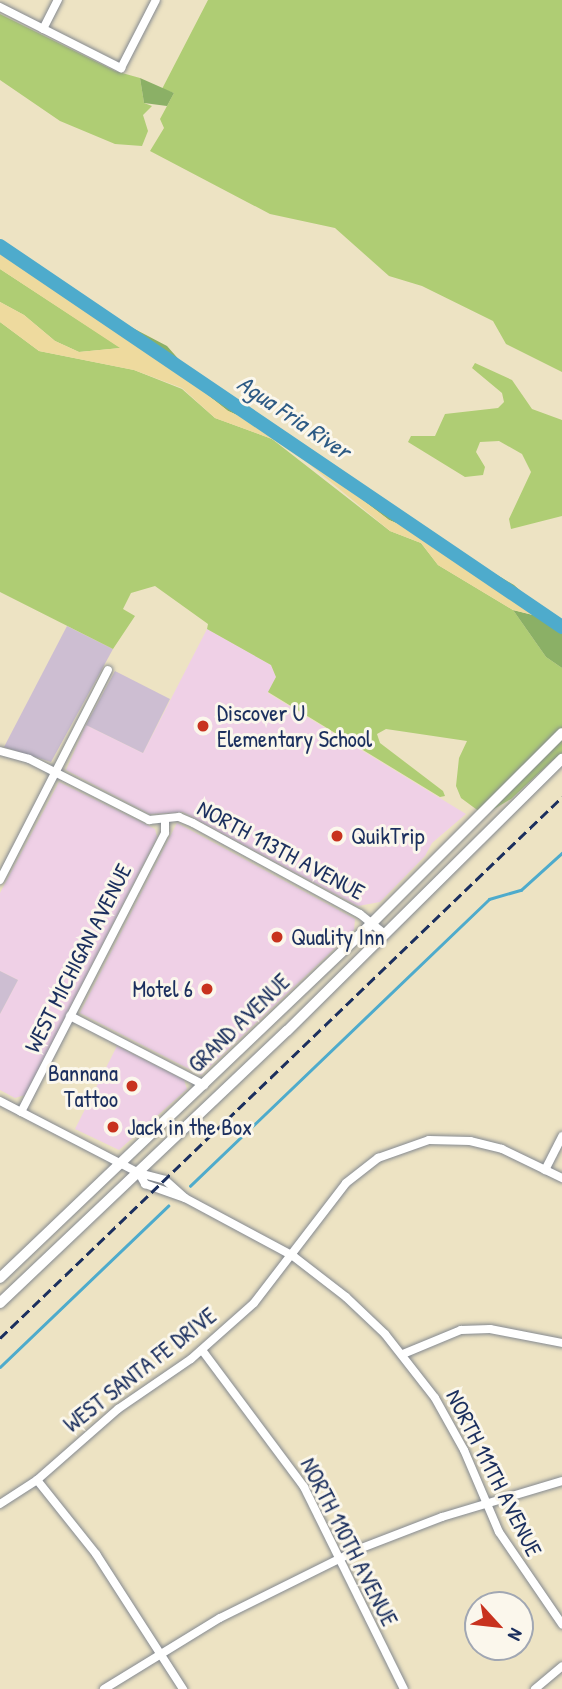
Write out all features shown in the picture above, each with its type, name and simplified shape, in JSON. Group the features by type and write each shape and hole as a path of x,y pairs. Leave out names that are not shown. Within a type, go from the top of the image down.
{"highway":[{"name":"GRAND AVENUE","path":"0,1278 205,1085 562,733"},
{"name":"GRAND AVENUE","path":"0,1303 139,1173 562,759"}],"street":[{"path":"43,29 58,0"},
{"path":"0,7 121,68 156,0"},
{"path":"0,880 108,670"},
{"name":"NORTH 113TH AVENUE","path":"0,751 29,759 149,820 179,817 193,823 373,922 385,934"},
{"name":"WEST MICHIGAN AVENUE","path":"21,1112 165,832 165,820"},
{"path":"70,1016 205,1085"},
{"name":"NORTH 111TH AVENUE","path":"0,1101 139,1173 152,1174 176,1186 185,1198 293,1256 352,1302 403,1354 459,1440 485,1502 530,1582 562,1624"},
{"path":"545,1170 562,1136"},
{"name":"WEST SANTA FE DRIVE","path":"0,1504 37,1480 118,1409 202,1350 254,1303 293,1256 346,1183 379,1158 404,1147 444,1139 470,1141 502,1149 562,1178"},
{"path":"403,1354 461,1330 490,1329 562,1343"},
{"name":"NORTH 110TH AVENUE","path":"202,1350 304,1487 404,1689"},
{"path":"37,1480 96,1553 158,1655 183,1689"},
{"path":"104,1689 158,1655 338,1560 485,1502 557,1482"},
{"path":"535,1689 562,1666"}],"shaded area":[{"path":"67,626 113,649 51,762 4,747"},
{"path":"207,629 271,665 276,677 268,693 466,814 432,843 425,856 380,902 358,906 183,812 150,814 66,770 86,725 143,753"},
{"path":"115,671 170,699 143,753 86,725"},
{"path":"59,782 155,829 157,837 25,1095 15,1098 0,1090 0,1014 18,980 0,971 0,893"},
{"path":"177,823 355,919 354,930 201,1075 80,1013"},
{"path":"0,971 18,980 0,1014"},
{"path":"117,1046 184,1080 187,1089 119,1150 75,1129"}],"green space":[{"path":"208,0 562,0 562,372 506,344 493,321 422,286 389,276 335,228 270,214 150,151 164,128 160,119 174,93 162,89"},
{"path":"0,14 115,71 140,78 144,103 152,106 143,115 148,131 142,146 115,144 60,121 0,80"},
{"path":"140,78 174,93 167,106 144,103"},
{"path":"0,269 121,348 79,352 55,341 24,315 0,302"},
{"path":"26,272 167,346 189,371 273,431 228,411 181,374"},
{"path":"0,322 39,351 134,370 182,389 215,418 272,439 390,531 421,543 438,565 513,610 546,657 562,668 562,759 553,760 511,799 484,815 461,798 456,786 459,758 467,741 386,729 377,734 380,743 443,791 445,796 440,797 268,692 276,677 271,665 207,629 208,624 155,586 131,593 123,609 135,616 113,649 0,592"},
{"path":"475,363 512,380 532,409 562,420 562,516 511,529 509,519 531,472 522,454 499,441 480,442 476,452 485,467 483,475 465,477 408,442 411,436 435,436 445,414 498,408 504,402 502,393 472,368"},
{"path":"316,465 332,469 391,512 514,585 543,611 444,552 422,534 389,520"},
{"path":"513,610 545,618 562,629 562,668 546,657"}],"sand":[{"path":"0,254 181,374 228,411 273,431 389,520 422,534 523,602 562,620 562,629 545,618 513,610 438,565 421,543 390,531 309,464 272,439 215,418 182,388 134,370 39,351 0,322 0,302 24,315 55,341 79,352 120,348 0,269"}],"waterway":[{"name":"Agua Fria River","path":"0,246 562,627"},
{"path":"190,1186 489,899 521,890 562,853"},
{"path":"0,1367 168,1206"}],"railway":[{"path":"0,1338 562,797"}],"place":[{"name":"Discover U Elementary School","path":"203,726"},
{"name":"QuikTrip","path":"337,836"},
{"name":"Quality Inn","path":"277,937"},
{"name":"Motel 6","path":"207,989"},
{"name":"Bannana Tattoo","path":"132,1086"},
{"name":"Jack in the Box","path":"113,1127"}]}
